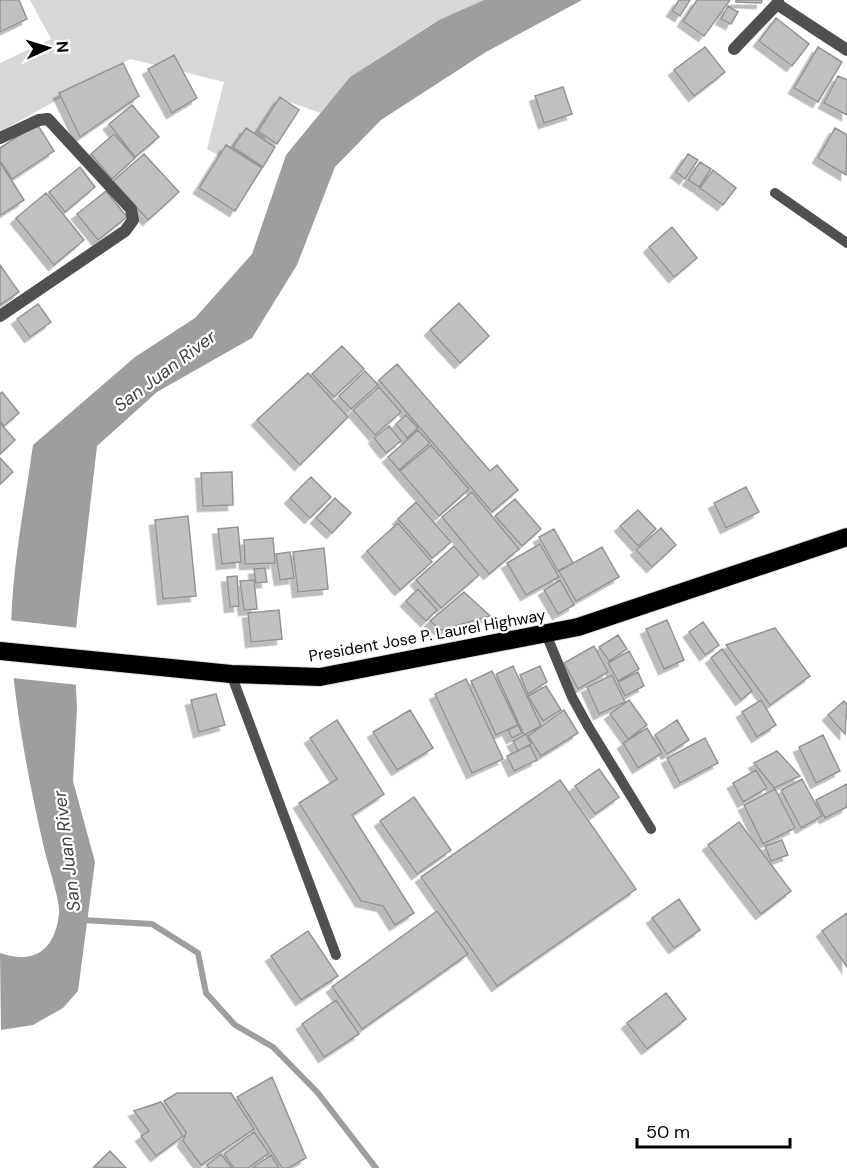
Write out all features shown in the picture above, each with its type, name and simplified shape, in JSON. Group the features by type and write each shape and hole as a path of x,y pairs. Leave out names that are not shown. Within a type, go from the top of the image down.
{"highway":[{"name":"President Jose P. Laurel Highway","path":"0,651 231,674 320,677 546,634 624,613 847,537"}],"street":[{"path":"734,49 777,2 847,50"},
{"path":"0,138 39,120 48,119 130,209 133,220 125,231 0,316"}],"lane":[{"path":"775,193 847,243"},
{"path":"546,634 572,697 651,829"},
{"path":"231,674 336,955"}],"shaded area":[{"path":"30,0 485,0 435,22 350,77 320,113 287,101 246,171 207,149 224,82 130,59 0,132 0,63 51,39"}],"water":[{"name":"San Juan River","path":"484,0 582,0 486,52 381,120 335,167 297,265 252,338 157,392 97,446 74,646 77,709 73,781 95,862 78,991 63,1008 33,1025 1,1030 0,953 23,957 41,952 53,937 59,914 58,901 29,779 12,663 14,581 33,445 135,357 195,318 252,254 286,155 350,77 439,20"}],"pier":[{"path":"8,620 79,628 79,685 12,678"}],"building":[{"path":"0,0 19,0 27,19 0,32"},
{"path":"679,0 690,0 680,16 672,11"},
{"path":"697,0 730,0 704,36 683,21"},
{"path":"736,0 762,0 761,3 736,2"},
{"path":"728,6 738,12 731,24 721,19"},
{"path":"776,18 809,44 792,66 759,41"},
{"path":"705,47 725,72 694,96 674,70"},
{"path":"818,47 842,62 818,102 794,88"},
{"path":"174,55 197,98 172,113 148,69"},
{"path":"123,63 139,96 80,137 59,93"},
{"path":"838,76 847,80 847,115 824,103"},
{"path":"563,87 572,114 544,123 535,96"},
{"path":"280,97 299,110 277,144 258,131"},
{"path":"132,105 159,137 135,157 109,124"},
{"path":"37,124 54,151 12,179 0,161 0,148"},
{"path":"246,128 275,147 263,167 233,147"},
{"path":"835,128 847,135 846,175 818,158"},
{"path":"114,134 135,158 112,179 91,154"},
{"path":"226,145 262,168 235,211 199,188"},
{"path":"144,154 179,192 148,220 113,181"},
{"path":"688,154 698,160 685,179 676,172"},
{"path":"0,162 24,200 1,215 0,213"},
{"path":"700,162 711,169 699,187 688,180"},
{"path":"80,167 95,187 65,212 49,192"},
{"path":"713,170 736,188 723,205 700,188"},
{"path":"106,191 127,217 98,240 77,214"},
{"path":"46,193 84,240 54,265 16,218"},
{"path":"672,227 697,258 674,277 649,247"},
{"path":"0,265 19,292 0,305"},
{"path":"459,303 489,336 460,363 430,330"},
{"path":"38,304 51,322 30,337 17,319"},
{"path":"342,346 364,369 334,397 312,374"},
{"path":"397,364 490,471 497,465 518,490 492,512 379,380"},
{"path":"365,371 378,385 351,409 339,396"},
{"path":"308,373 348,417 300,465 257,420"},
{"path":"379,387 401,412 375,435 353,410"},
{"path":"2,392 19,413 4,426 0,421 0,394"},
{"path":"406,415 418,428 407,438 396,424"},
{"path":"0,423 15,440 0,454"},
{"path":"389,426 401,441 386,453 374,438"},
{"path":"418,430 430,443 399,470 388,457"},
{"path":"431,445 469,489 439,516 400,471"},
{"path":"0,458 13,472 0,484"},
{"path":"232,472 233,505 203,506 201,473"},
{"path":"311,477 331,497 310,518 290,498"},
{"path":"746,487 759,512 726,528 714,503"},
{"path":"472,492 519,549 489,574 442,517"},
{"path":"335,498 351,513 332,533 316,518"},
{"path":"515,499 541,529 522,546 495,516"},
{"path":"416,502 451,542 432,558 398,519"},
{"path":"638,510 656,529 638,546 620,526"},
{"path":"188,516 196,596 163,599 155,520"},
{"path":"398,523 432,562 400,590 367,551"},
{"path":"238,527 241,562 222,564 218,529"},
{"path":"661,528 676,545 652,567 636,550"},
{"path":"554,529 573,563 558,571 539,537"},
{"path":"273,538 275,563 245,564 244,540"},
{"path":"540,544 559,577 526,595 507,563"},
{"path":"454,546 479,575 441,608 416,580"},
{"path":"602,547 619,577 576,601 559,571"},
{"path":"324,548 328,589 298,592 293,552"},
{"path":"290,552 294,578 280,580 276,554"},
{"path":"265,568 267,582 256,583 254,569"},
{"path":"237,576 239,606 230,607 227,577"},
{"path":"254,580 257,609 244,610 240,581"},
{"path":"560,580 574,605 558,614 544,590"},
{"path":"418,589 437,610 426,621 406,601"},
{"path":"464,592 490,616 441,630 430,621"},
{"path":"279,610 282,639 251,642 248,613"},
{"path":"667,620 684,660 664,669 646,629"},
{"path":"703,622 719,645 705,655 689,632"},
{"path":"775,628 810,676 770,705 726,645"},
{"path":"618,635 627,649 609,661 599,647"},
{"path":"594,646 608,672 578,689 564,663"},
{"path":"722,649 752,691 741,700 711,658"},
{"path":"629,651 639,669 618,681 608,663"},
{"path":"513,666 541,726 524,735 496,674"},
{"path":"540,666 547,682 528,694 520,675"},
{"path":"492,671 518,725 496,735 471,681"},
{"path":"638,672 644,686 625,696 618,682"},
{"path":"612,675 625,702 599,714 587,687"},
{"path":"466,679 503,759 472,773 435,694"},
{"path":"546,686 561,710 543,721 528,696"},
{"path":"216,694 225,725 199,732 191,700"},
{"path":"629,700 647,725 628,739 610,714"},
{"path":"761,700 776,725 757,737 742,712"},
{"path":"844,701 847,705 845,734 828,715"},
{"path":"410,710 433,748 397,770 373,732"},
{"path":"564,710 578,733 541,756 528,736"},
{"path":"337,720 384,794 352,815 414,913 395,925 383,906 361,901 299,803 337,779 310,738"},
{"path":"677,720 689,740 667,754 655,735"},
{"path":"518,725 522,733 512,738 508,730"},
{"path":"647,728 662,753 638,768 623,743"},
{"path":"526,734 531,744 518,751 513,741"},
{"path":"823,735 840,771 816,783 799,747"},
{"path":"705,738 718,763 680,783 667,758"},
{"path":"530,745 537,760 514,771 507,756"},
{"path":"777,751 800,776 774,788 754,763"},
{"path":"599,769 619,797 595,814 575,786"},
{"path":"756,770 767,788 743,802 733,783"},
{"path":"802,779 822,816 801,828 781,790"},
{"path":"560,780 636,889 497,986 421,877"},
{"path":"847,784 847,807 825,818 816,800"},
{"path":"775,789 795,828 763,844 744,805"},
{"path":"414,797 451,850 417,874 380,821"},
{"path":"739,822 791,891 761,914 708,845"},
{"path":"782,840 788,855 771,861 765,846"},
{"path":"679,899 700,930 674,948 652,918"},
{"path":"437,911 468,954 362,1029 332,987"},
{"path":"847,913 847,967 822,931"},
{"path":"308,931 338,976 301,1000 271,956"},
{"path":"666,993 686,1019 647,1049 627,1023"},
{"path":"336,1000 359,1034 324,1057 302,1024"},
{"path":"272,1077 306,1158 288,1168 282,1168 237,1097"},
{"path":"177,1093 231,1093 254,1129 201,1165 183,1141 186,1132 164,1101"},
{"path":"161,1102 183,1136 156,1156 141,1136 149,1131 134,1111"},
{"path":"254,1132 269,1153 248,1168 234,1168 224,1154"},
{"path":"110,1151 126,1168 94,1167"},
{"path":"221,1154 232,1168 209,1168 207,1165"},
{"path":"271,1155 279,1168 252,1168"}],"waterway":[{"path":"82,920 152,924 198,953 206,993 235,1025 273,1047 318,1093 376,1168"}]}
